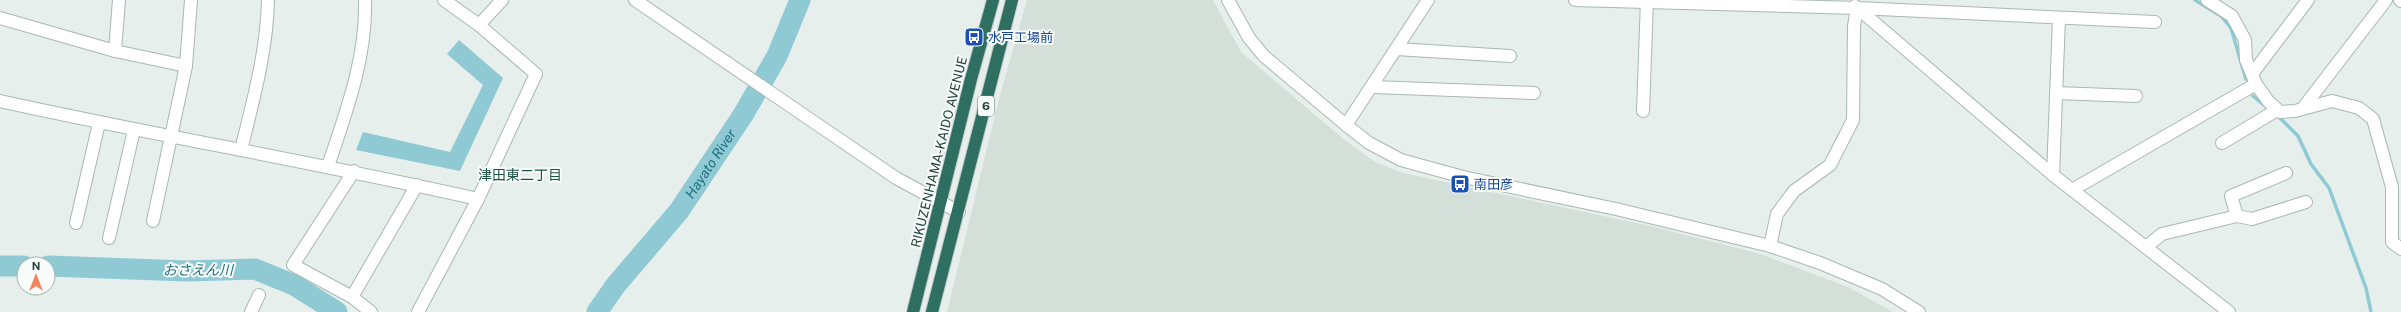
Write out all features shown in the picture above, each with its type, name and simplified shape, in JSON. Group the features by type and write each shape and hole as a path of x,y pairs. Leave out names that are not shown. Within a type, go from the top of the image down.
{"highway":[{"name":"RIKUZENHAMA-KAIDO AVENUE","path":"913,312 971,79 993,0"},
{"name":"6","path":"932,312 959,212 1012,0"}],"street":[{"path":"115,51 119,0"},
{"path":"153,221 172,138 186,66 191,0"},
{"path":"241,150 256,90 268,21 268,0"},
{"path":"328,166 344,117 357,68 365,12 365,0"},
{"path":"418,312 478,199 536,74 479,25 444,0"},
{"path":"479,25 502,0"},
{"path":"635,0 896,178 959,212"},
{"path":"1228,0 1248,38 1264,56 1346,125 1387,153 1427,168 1624,211 1770,246 1820,263 1882,289 1918,312"},
{"path":"1346,125 1373,87 1428,0"},
{"path":"1575,0 1850,2 2059,18 2155,22"},
{"path":"2207,0 2232,16 2245,40 2246,60 2254,79 2268,101 2277,110 2280,112 2332,101 2359,108 2373,119 2392,187 2392,242 2401,249"},
{"path":"2072,190 2254,79 2308,0"},
{"path":"2303,108 2386,0"},
{"path":"1643,111 1647,1"},
{"path":"1770,246 1777,214 1794,191 1830,165 1853,120 1854,26 1850,2"},
{"path":"1850,2 2053,175 2229,312"},
{"path":"0,18 115,51 186,66"},
{"path":"2053,175 2059,18"},
{"path":"1396,49 1510,56"},
{"path":"1373,87 1534,94"},
{"path":"2056,93 2136,96"},
{"path":"0,101 172,138 354,171 478,199"},
{"path":"2222,144 2277,110"},
{"path":"76,223 99,122"},
{"path":"110,238 134,130"},
{"path":"354,171 293,265 352,297 371,312"},
{"path":"2237,216 2231,196 2286,173"},
{"path":"352,297 417,185"},
{"path":"2146,247 2162,234 2237,216 2252,219 2306,202"},
{"path":"251,312 259,295"}],"shaded area":[{"path":"1027,0 1213,0 1241,52 1341,137 1375,162 1403,173 1650,226 1757,253 1848,287 1893,312 947,312 999,99"}],"water":[{"path":"459,40 503,78 460,171 356,150 363,132 450,152 483,85 447,54"}],"waterway":[{"name":"Hayato River","path":"597,312 615,286 679,211 743,115 777,56 800,0"},
{"path":"2195,0 2221,16 2231,28 2246,79"},
{"path":"2253,96 2270,110"},
{"path":"2277,115 2298,136 2311,164 2329,188 2366,288 2371,312"},
{"name":"おさえん川","path":"0,266 16,266"},
{"name":"おさえん川","path":"56,266 187,271 255,269 294,285 337,312"}],"place":[{"name":"水戸工場前","path":"974,37"},
{"name":"南田彦","path":"1460,184"}],"district":[{"name":"津田東二丁目","path":"520,175"}]}
